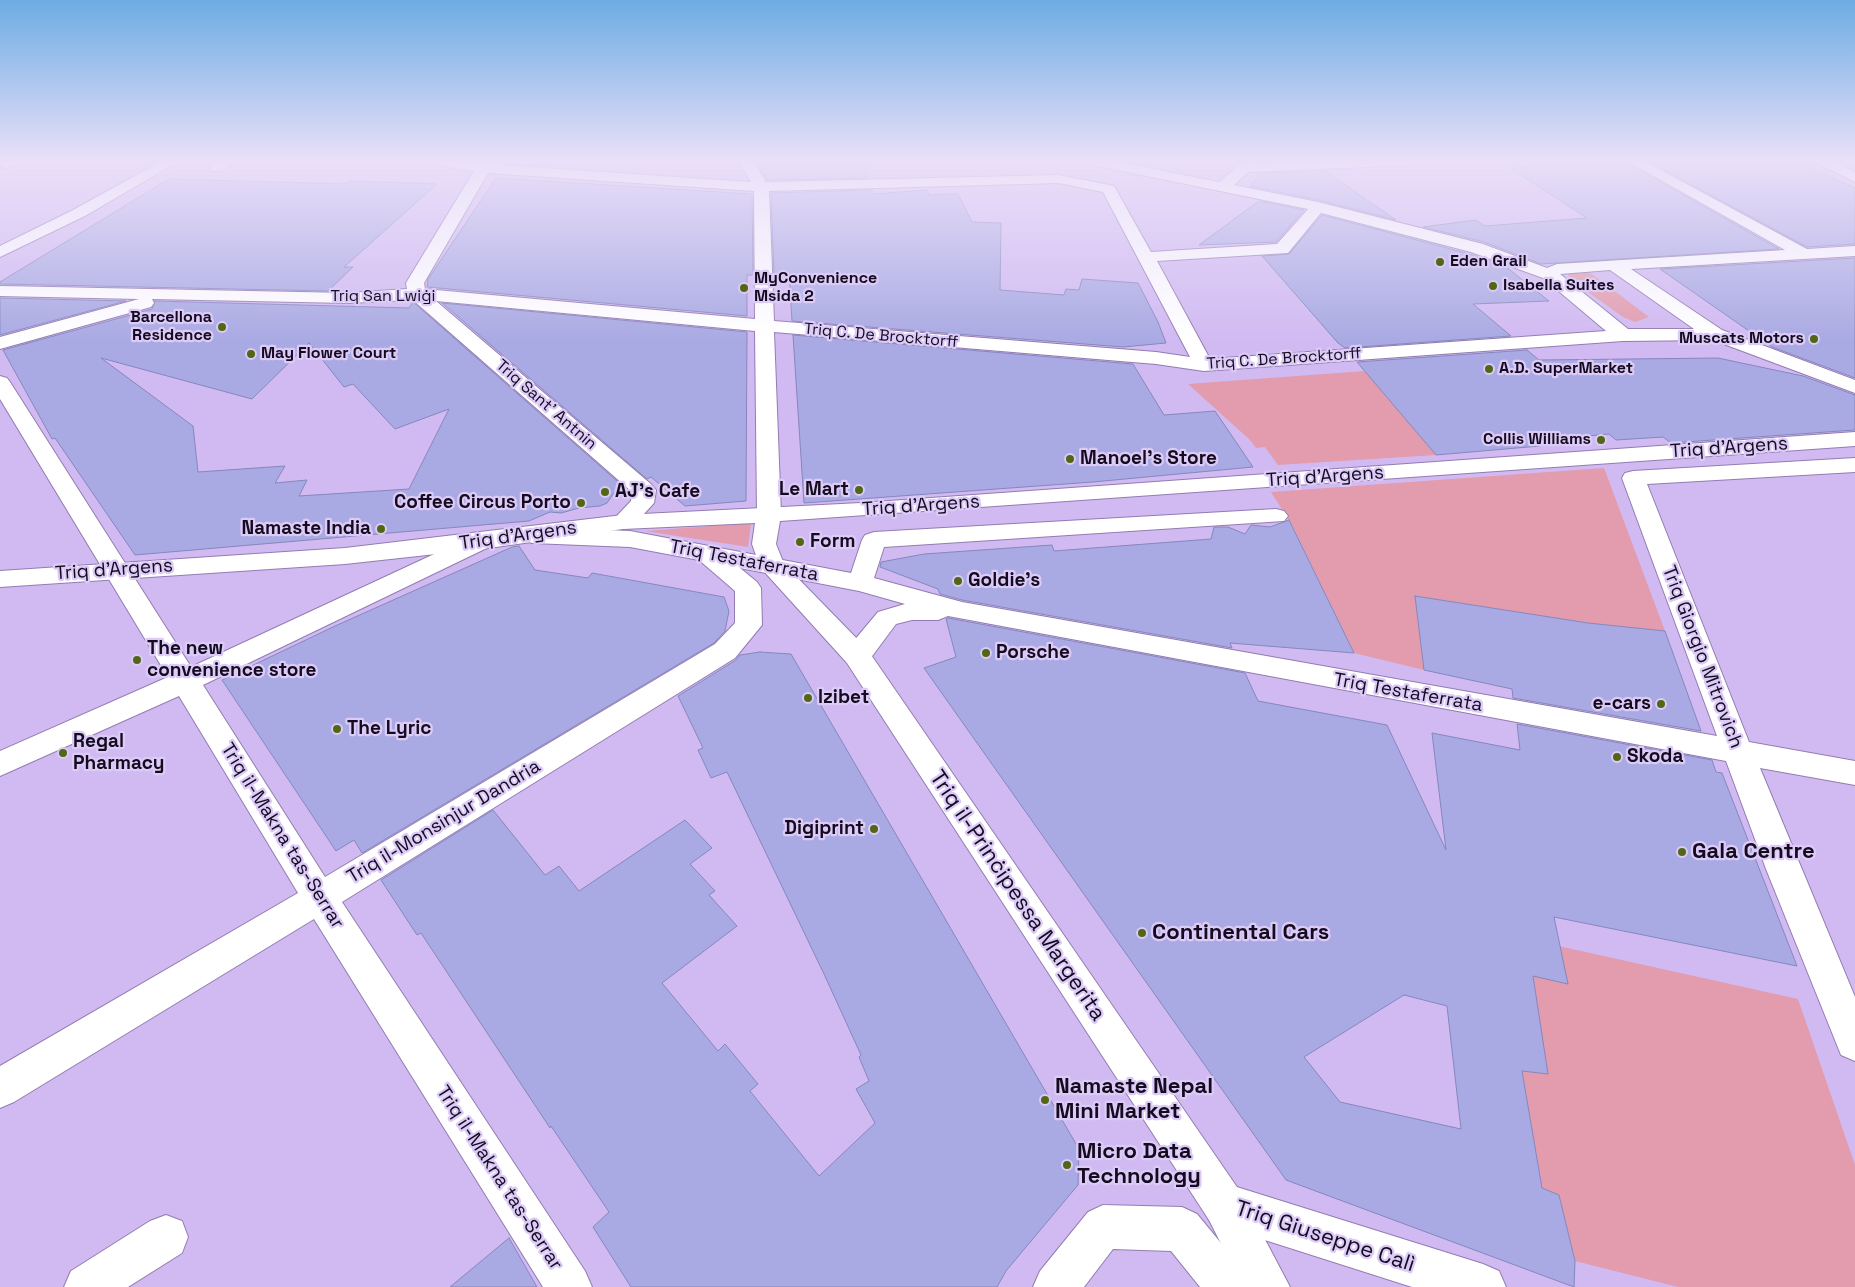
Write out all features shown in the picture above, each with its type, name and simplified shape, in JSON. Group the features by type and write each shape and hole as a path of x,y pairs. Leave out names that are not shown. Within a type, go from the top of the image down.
{"main road":[{"path":"0,252 63,221"},
{"path":"417,294 414,283 453,221"},
{"name":"Triq il-Prinċipessa Margerita","path":"762,221 769,514 764,544 773,567 857,656 1224,1205 1267,1287"},
{"path":"1125,221 1204,365"},
{"path":"1144,257 1282,249 1306,221"},
{"path":"1374,221 1434,236 1549,274 1623,335"},
{"path":"1745,221 1806,254"},
{"path":"1549,274 1557,269 1612,264 1855,251"},
{"path":"1612,264 1715,334 1855,387"},
{"name":"Triq San Lwiġi","path":"0,291 348,298 417,294 765,326"},
{"name":"Triq Sant' Antnin","path":"417,294 644,490 642,503 623,522"},
{"path":"0,343 173,295"},
{"name":"Triq C. De Brocktorff","path":"765,326 1156,358 1204,365 1623,335 1715,334"},
{"name":"Triq il-Makna tas-Serrar","path":"0,382 320,898 569,1287"},
{"name":"Triq d'Argens","path":"0,579 345,556 482,542 623,522 861,510 1852,442"},
{"name":"Triq Giorgio Mitrovich","path":"1855,465 1633,478 1783,869 1855,1042"},
{"path":"860,583 874,540 1276,516"},
{"name":"Triq Testaferrata","path":"523,535 630,539 705,552 860,583 962,611 1855,773"},
{"path":"0,764 186,680 482,542"},
{"name":"Triq il-Monsinjur Dandria","path":"0,1088 320,898 725,651 749,626 748,588 705,552"},
{"name":"Triq Testaferrata","path":"857,656 887,618 912,611 962,611"},
{"name":"Triq Giuseppe Calì","path":"1224,1205 1483,1287"},
{"path":"1056,1287 1103,1227 1182,1229 1228,1287"},
{"path":"87,1287 166,1237"}],"shaded area":[{"path":"1582,271 1592,274 1649,317 1635,322 1623,317 1570,279 1568,273"},
{"path":"1365,371 1436,455 1278,465 1265,447 1256,448 1250,440 1188,384"},
{"path":"1604,468 1665,631 1588,623 1416,596 1424,670 1354,653 1293,527 1271,492"},
{"path":"751,523 748,547 645,531"},
{"path":"1554,945 1798,999 1855,1165 1855,1287 1678,1287 1575,1261 1559,1195 1542,1188 1522,1071 1547,1074 1533,976 1567,983"}],"building":[{"path":"100,221 395,221 344,267 353,267 328,291 0,284 0,282"},
{"path":"467,221 752,221 753,275 747,275 747,316 427,287 428,279"},
{"path":"772,221 972,221 1001,223 1000,290 1064,295 1066,289 1079,290 1082,279 1138,283 1158,322 1166,343 1123,347 792,321 789,274 774,275"},
{"path":"1232,221 1294,221 1276,242 1199,245"},
{"path":"1317,221 1345,221 1470,254 1505,266 1549,301 1473,304 1511,336 1345,348 1338,343 1262,256 1289,254"},
{"path":"1468,221 1478,221 1485,226 1548,221 1730,221 1779,249 1541,264 1484,242 1423,227"},
{"path":"1759,221 1855,221 1855,244 1807,247"},
{"name":"Muscats Motors","path":"1855,258 1855,378 1772,347 1660,269"},
{"path":"0,298 126,301 0,335"},
{"path":"155,301 409,308 413,302 625,488 613,494 607,503 600,506 579,508 561,513 550,512 529,521 135,555 55,438 52,439 3,350 152,309","holes":["309,343 344,387 353,384 395,429 449,409 409,489 299,496 307,480 275,483 285,466 198,472 193,426 101,358 252,399"]},
{"path":"442,303 747,332 746,501 685,506 651,477 647,479"},
{"path":"793,335 1133,364 1164,415 1215,411 1253,467 1093,482 804,503"},
{"path":"1527,350 1539,360 1718,358 1803,376 1855,395 1855,430 1671,443 1663,437 1616,440 1609,434 1535,441 1540,446 1436,455 1357,362"},
{"path":"1289,520 1354,653 1230,643 1232,648 962,600 940,594 938,589 880,567 881,562 924,554 1052,545 1054,551 1211,539 1214,527 1228,527 1245,534 1251,525 1270,527"},
{"path":"519,546 535,570 588,578 592,573 724,597 729,611 725,631 714,643 362,853 354,840 336,851 222,680 335,626 512,547"},
{"path":"1415,596 1588,623 1665,631 1701,731 1513,698 1512,689 1424,670"},
{"path":"946,619 1245,673 1258,701 1387,725 1446,850 1432,733 1520,750 1517,724 1712,760 1716,772 1722,773 1797,966 1554,917 1568,984 1533,976 1548,1074 1522,1071 1542,1188 1559,1195 1575,1261 1574,1287 1286,1180 924,668 956,657","holes":["1404,995 1447,1006 1461,1129 1340,1102 1304,1057"]},
{"path":"760,652 791,654 1079,1149 1078,1185 1006,1271 997,1287 631,1287 593,1227 609,1212 551,1126 550,1128 421,933 417,935 381,880 493,810 545,875 559,866 579,891 685,820 712,848 690,864 715,891 709,895 737,926 662,983 718,1051 725,1044 758,1084 750,1091 819,1176 875,1123 856,1089 869,1081 859,1057 861,1055 824,974 727,772 711,778 698,750 703,748 678,696 736,660 740,655"},
{"path":"509,1238 537,1287 450,1287"}],"place":[{"name":"Eden Grail","path":"1440,262"},
{"name":"Isabella Suites","path":"1493,286"},
{"name":"MyConvenience Msida 2","path":"744,288"},
{"name":"Barcellona Residence","path":"222,327"},
{"name":"Muscats Motors","path":"1814,339"},
{"name":"May Flower Court","path":"251,354"},
{"name":"A.D. SuperMarket","path":"1489,369"},
{"name":"Collis Williams","path":"1601,440"},
{"name":"Manoel's Store","path":"1070,459"},
{"name":"Le Mart","path":"859,490"},
{"name":"AJ's Cafe","path":"605,492"},
{"name":"Coffee Circus Porto","path":"581,503"},
{"name":"Namaste India","path":"381,529"},
{"name":"Form","path":"800,542"},
{"name":"Goldie's","path":"958,581"},
{"name":"Porsche","path":"986,653"},
{"name":"The new convenience store","path":"137,660"},
{"name":"Izibet","path":"808,698"},
{"name":"e-cars","path":"1661,704"},
{"name":"The Lyric","path":"337,729"},
{"name":"Regal Pharmacy","path":"63,753"},
{"name":"Skoda","path":"1617,757"},
{"name":"Digiprint","path":"874,829"},
{"name":"Gala Centre","path":"1682,852"},
{"name":"Continental Cars","path":"1142,933"},
{"name":"Namaste Nepal Mini Market","path":"1045,1100"},
{"name":"Micro Data Technology","path":"1067,1165"}]}
